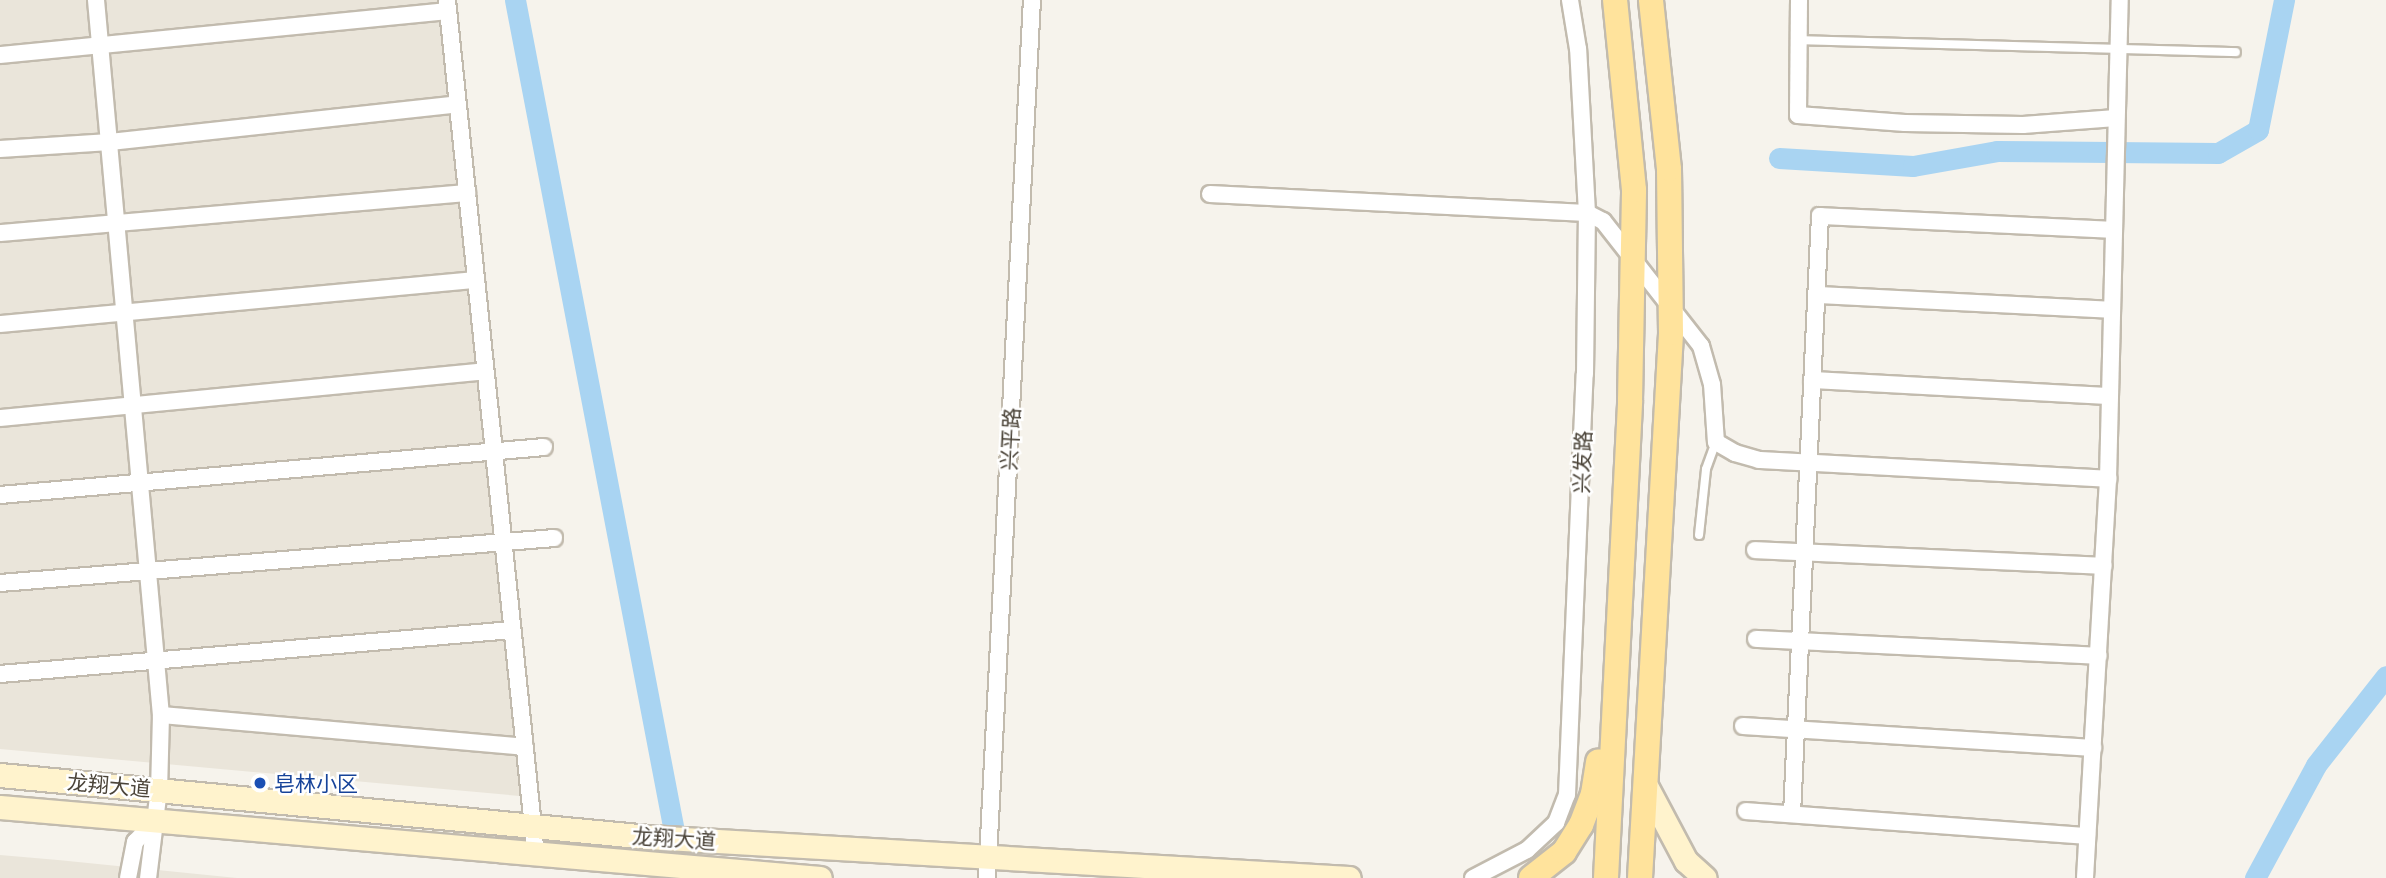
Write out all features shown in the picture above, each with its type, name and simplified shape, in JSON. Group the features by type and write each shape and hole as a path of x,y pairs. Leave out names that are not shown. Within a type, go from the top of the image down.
{"main road":[{"path":"1606,878 1620,616 1633,258 1629,116 1615,0"},
{"path":"1640,878 1670,303 1669,169 1651,0"},
{"path":"1531,878 1564,852 1593,794 1603,681 1620,616"},
{"name":"龙翔大道","path":"0,775 988,867 1349,878"},
{"path":"1645,784 1686,861 1705,878"},
{"name":"龙翔大道","path":"0,807 536,855 647,870 820,878"}],"street":[{"path":"96,0 161,715 159,789 148,878"},
{"name":"兴平路","path":"988,867 1032,0"},
{"name":"兴发路","path":"1473,878 1527,850 1556,823 1566,795 1585,374 1587,213 1578,49 1570,0"},
{"path":"1799,0 1798,115 1905,123 2023,125 2116,122"},
{"path":"2085,878 2108,480 2120,0"},
{"path":"0,55 100,47 447,6 536,855"},
{"path":"0,149 110,142 457,104"},
{"path":"0,233 467,193"},
{"path":"1210,194 1587,213 1603,221 1701,345 1712,384 1716,442 1759,460 2108,480"},
{"path":"1791,814 1821,216 2113,230"},
{"path":"0,324 476,280"},
{"path":"1817,295 2112,310"},
{"path":"0,418 485,371"},
{"path":"1812,380 2109,396"},
{"path":"0,495 544,447"},
{"path":"0,583 554,538"},
{"path":"1755,550 2104,566"},
{"path":"0,674 512,630"},
{"path":"1756,639 2099,656"},
{"path":"161,715 525,747"},
{"path":"1743,726 2093,748"},
{"path":"1746,811 2087,836"},
{"path":"128,878 135,842 156,820"}],"lane":[{"path":"1799,40 2236,52"},
{"path":"1699,536 1706,469 1716,442"}],"shaded area":[{"path":"0,0 447,0 531,797 0,749"},
{"path":"0,855 58,860 237,878 0,878"}],"waterway":[{"path":"515,0 683,878"},
{"path":"1779,158 1913,166 1997,151 2218,153 2258,130 2284,0"},
{"path":"2255,878 2316,765 2386,676"}],"place":[{"name":"皂林小区","path":"260,783"}]}
